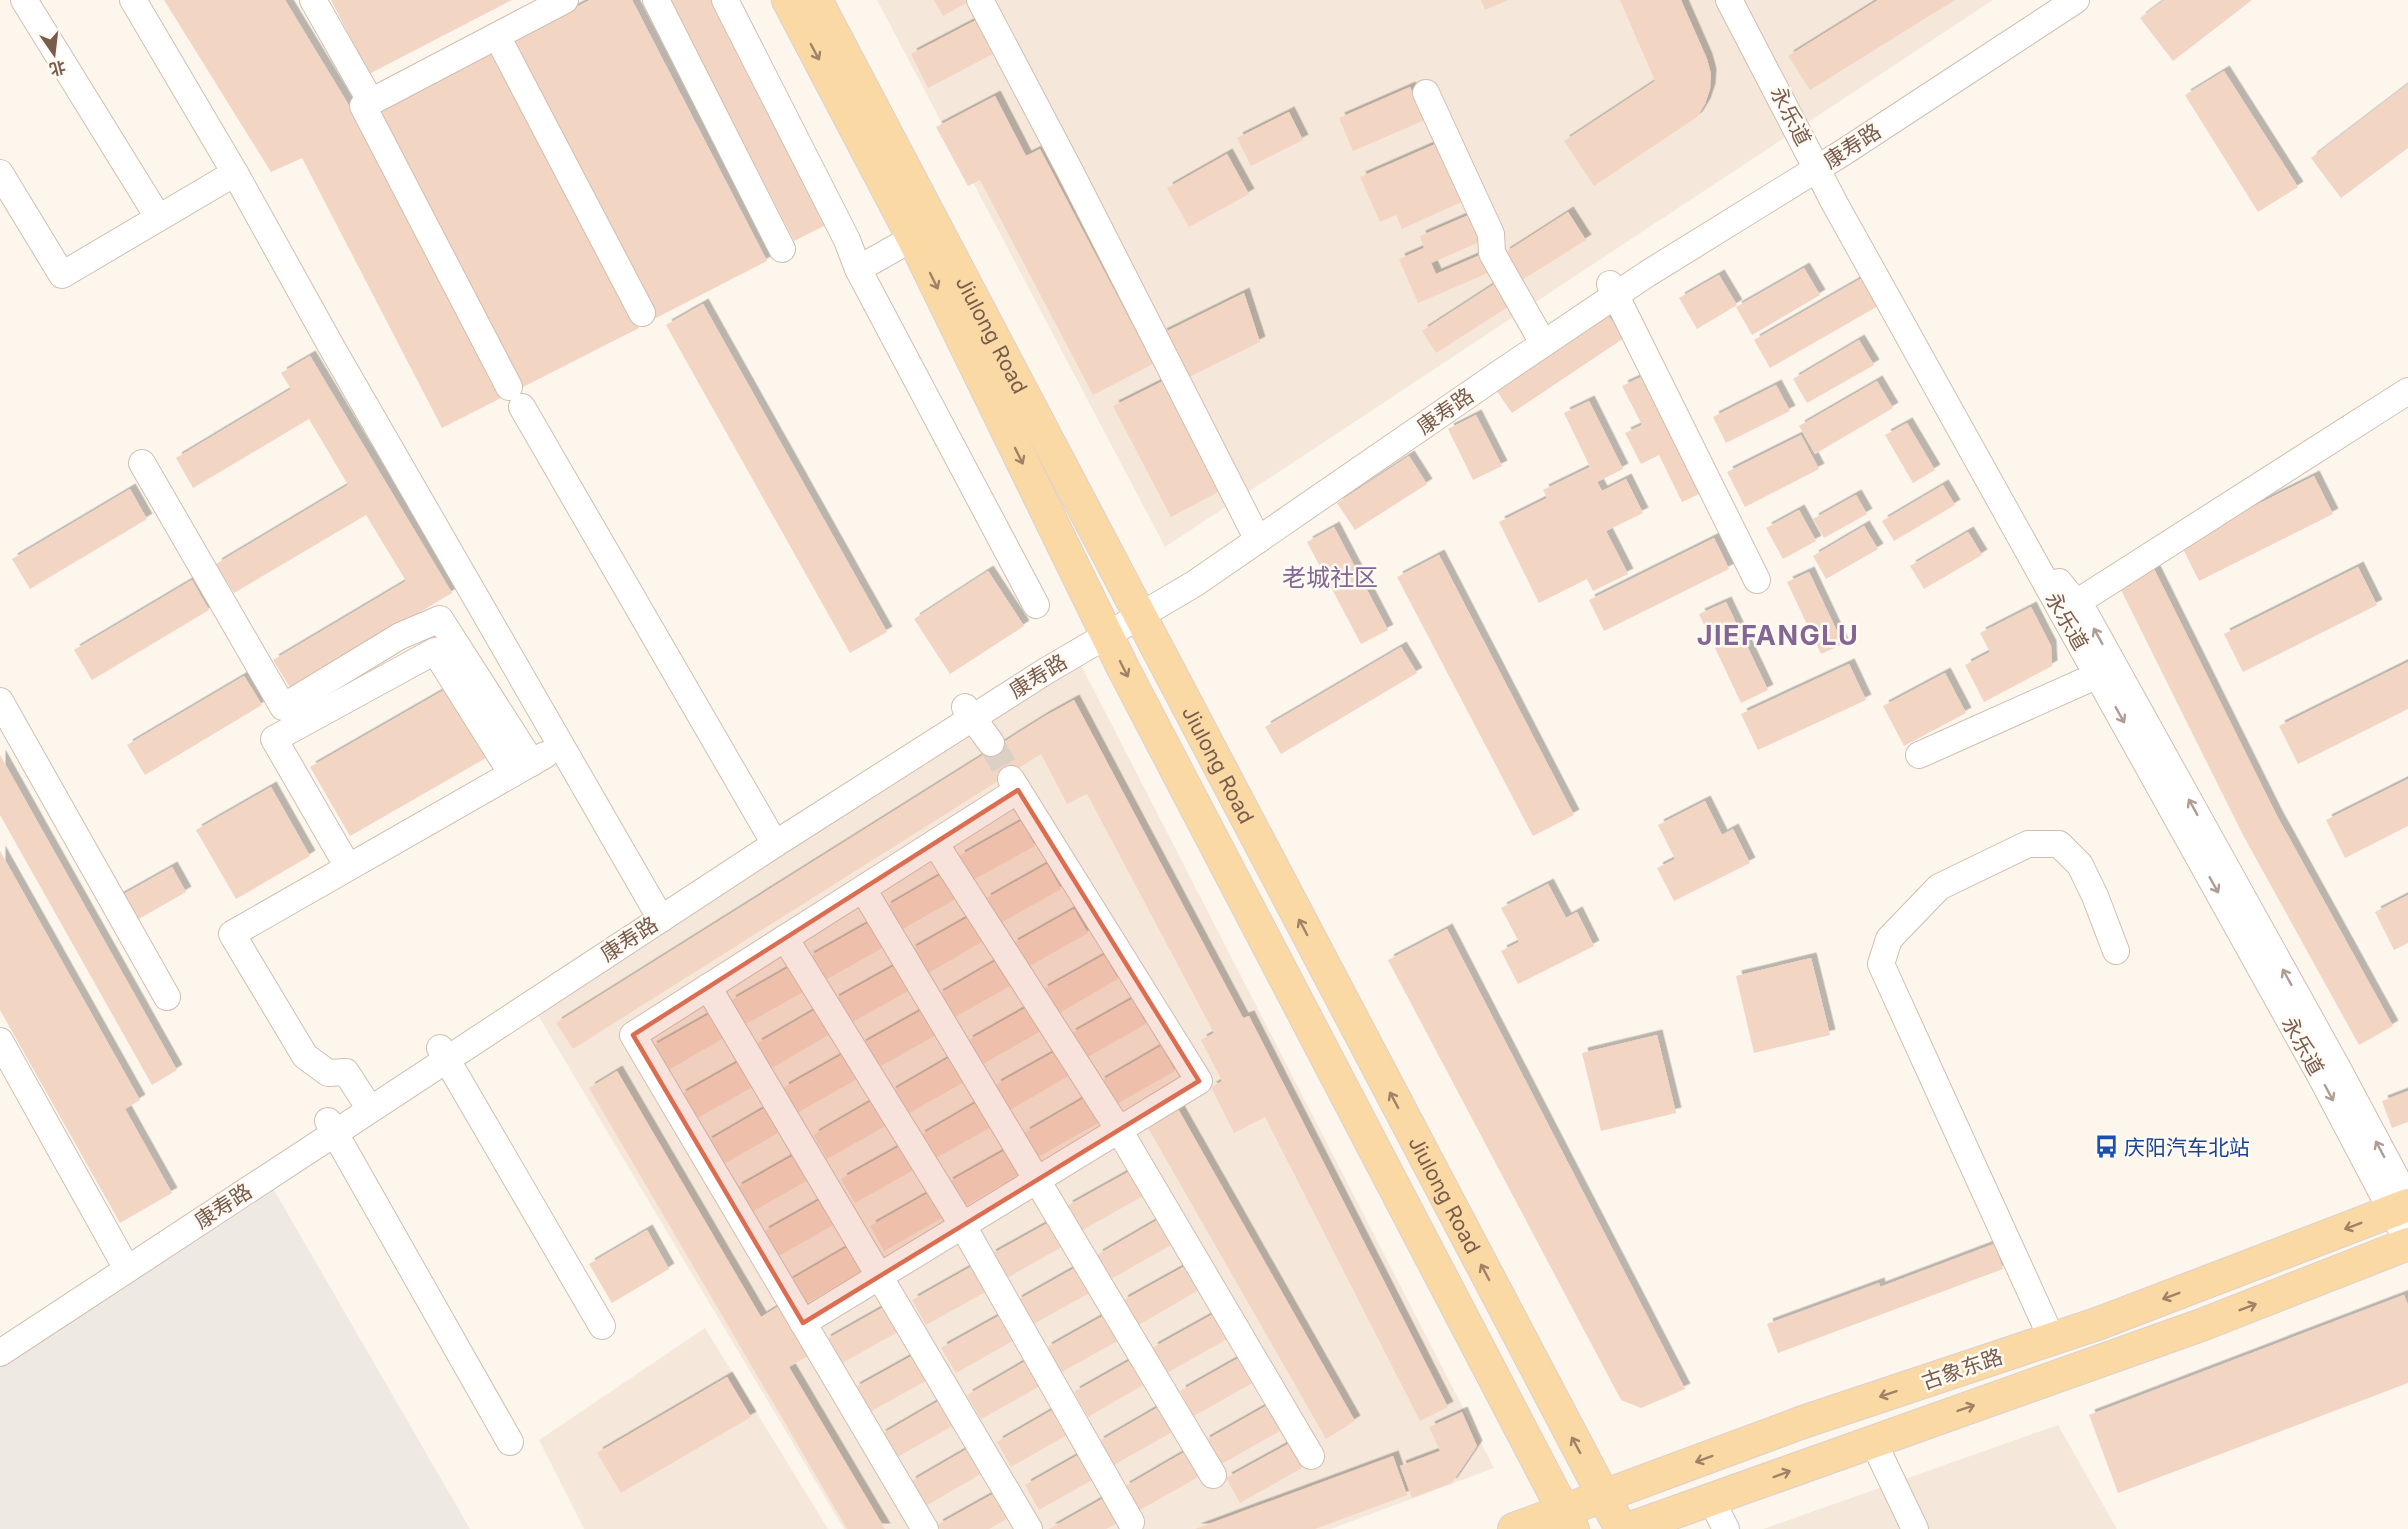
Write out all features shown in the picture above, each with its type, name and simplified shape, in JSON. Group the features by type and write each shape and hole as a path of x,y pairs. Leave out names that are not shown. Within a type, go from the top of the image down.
{"main road":[{"name":"Jiulong Road","path":"788,0 913,238 1104,629 1568,1520"},
{"name":"Jiulong Road","path":"816,0 1621,1529"},
{"name":"古象东路","path":"1514,1529 1568,1520 1604,1496 1803,1422 2108,1320 2403,1206"},
{"name":"古象东路","path":"1628,1529 2204,1324 2408,1243"}],"street":[{"path":"24,0 158,218"},
{"path":"133,0 235,173 658,913"},
{"path":"313,0 371,102"},
{"path":"565,0 363,106 516,397 772,838"},
{"path":"656,0 782,249"},
{"path":"725,0 847,240 858,269 1036,605"},
{"path":"980,0 1255,534"},
{"name":"永乐道","path":"1729,0 2069,607 2098,675 2321,1077 2403,1206"},
{"name":"永乐道","path":"1746,0 1820,159"},
{"name":"康寿路","path":"1820,159 2053,0"},
{"name":"康寿路","path":"0,1353 124,1264 443,1053 772,838 969,713 1040,659 1194,584 1255,534 1612,290 2076,0"},
{"path":"497,36 642,314"},
{"path":"1426,93 1491,234 1492,253 1540,338"},
{"path":"0,173 62,275 235,173"},
{"path":"858,269 913,238"},
{"path":"1612,290 1757,580"},
{"path":"2069,607 2408,391"},
{"path":"142,463 283,707 400,636 440,619 522,768"},
{"name":"永乐道","path":"2069,607 2092,625 2337,1067 2403,1206 2408,1243"},
{"path":"348,867 274,739 435,651 522,768"},
{"path":"1918,755 2098,675"},
{"path":"0,701 167,997"},
{"path":"969,713 991,743"},
{"path":"366,1104 346,1072 328,1073 304,1056 232,934 562,745"},
{"path":"803,1323 1199,1081 1014,784 935,843 633,1035 803,1323 925,1529"},
{"path":"935,843 1119,1130 1311,1456"},
{"path":"2052,1339 1881,964 1890,939 1939,887 2028,844 2059,844 2080,865 2095,896 2116,951"},
{"path":"862,889 1213,1475"},
{"path":"785,938 963,1226 1131,1521"},
{"path":"708,987 1029,1529"},
{"path":"0,1041 124,1264"},
{"path":"443,1053 602,1326"},
{"path":"331,1127 510,1442"},
{"name":"康寿路","path":"0,1338 124,1264"},
{"path":"1873,1441 1914,1529"},
{"path":"1711,1499 1726,1529"}],"highlighted area":[{"path":"1018,790 1199,1081 803,1323 633,1035"}],"shaded area":[{"path":"877,0 1993,0 1165,547"},
{"path":"1081,665 1494,1468 1331,1529 844,1529 536,1012"},
{"path":"274,1190 470,1529 0,1529 0,1366"},
{"path":"705,1328 828,1529 584,1529 539,1440"},
{"path":"2058,1425 2117,1529 1763,1529"}],"building":[{"path":"164,0 285,0 362,127 501,398 442,428 302,158 271,172"},
{"path":"331,0 512,0 369,74"},
{"path":"590,0 632,0 767,261 652,320 508,42"},
{"path":"670,0 715,0 830,223 794,241"},
{"path":"934,0 972,0 943,16"},
{"path":"1481,0 1508,0 1485,10"},
{"path":"1620,0 1681,0 1707,59 1711,74 1710,89 1697,117 1594,186 1564,141 1655,81"},
{"path":"1878,0 1955,0 1810,90 1788,56"},
{"path":"2164,0 2252,0 2173,61 2140,18"},
{"path":"978,19 995,53 928,88 911,54"},
{"path":"496,50 639,328 519,389 376,111"},
{"path":"2224,71 2298,187 2258,212 2185,95"},
{"path":"2408,84 2408,148 2341,198 2311,158"},
{"path":"1410,87 1425,120 1353,151 1339,118"},
{"path":"995,96 1026,156 1040,149 1153,364 1093,395 980,180 968,186 936,127"},
{"path":"1289,112 1303,140 1251,166 1237,138"},
{"path":"1440,142 1466,200 1402,229 1396,215 1380,222 1360,177"},
{"path":"1227,154 1249,194 1189,227 1167,188"},
{"path":"1568,212 1586,240 1522,280 1504,253"},
{"path":"1471,214 1482,241 1431,263 1436,274 1480,255 1488,273 1418,303 1399,259 1424,248 1420,236"},
{"path":"1804,268 1820,295 1752,335 1736,307"},
{"path":"1719,275 1737,305 1697,329 1679,298"},
{"path":"1862,278 1878,306 1770,368 1754,340"},
{"path":"1499,281 1514,303 1436,353 1422,331"},
{"path":"1244,293 1260,342 1183,380 1161,334"},
{"path":"703,304 887,632 850,653 666,325"},
{"path":"1608,315 1624,338 1512,413 1496,390"},
{"path":"1859,340 1874,365 1807,403 1793,379"},
{"path":"310,356 452,593 291,689 273,660 406,581 366,515 234,593 216,564 348,485 309,419 193,488 176,458 291,389 281,373"},
{"path":"1641,377 1699,494 1682,502 1659,455 1641,464 1625,433 1642,425 1622,386"},
{"path":"1163,381 1220,491 1171,517 1113,406"},
{"path":"1877,381 1893,408 1815,454 1799,426"},
{"path":"1776,385 1790,411 1726,443 1713,417"},
{"path":"1589,401 1623,469 1597,482 1602,491 1626,479 1643,513 1606,531 1628,574 1593,591 1587,579 1539,603 1499,522 1547,498 1543,490 1590,467 1564,413"},
{"path":"1476,415 1502,466 1473,480 1448,429"},
{"path":"1907,423 1935,470 1913,483 1885,435"},
{"path":"1801,435 1819,469 1745,507 1727,472"},
{"path":"1409,456 1427,484 1355,530 1337,503"},
{"path":"2314,476 2333,514 2199,581 2180,543"},
{"path":"1943,485 1955,505 1894,541 1882,521"},
{"path":"130,489 147,519 30,589 12,559"},
{"path":"1856,495 1867,514 1824,538 1813,519"},
{"path":"1799,510 1816,541 1783,559 1766,528"},
{"path":"1864,526 1878,549 1826,579 1813,556"},
{"path":"1334,527 1388,630 1361,644 1307,542"},
{"path":"1968,532 1982,555 1924,589 1910,566"},
{"path":"1714,538 1729,569 1604,631 1589,600"},
{"path":"1439,555 1574,815 1533,836 1397,577"},
{"path":"2151,563 2277,816 2393,1026 2359,1045 2243,835 2116,580"},
{"path":"2358,567 2377,605 2243,672 2224,634"},
{"path":"988,571 1024,626 950,674 914,619"},
{"path":"1809,572 1843,644 1821,654 1787,582"},
{"path":"192,580 209,610 92,680 74,650"},
{"path":"1726,602 1768,690 1741,703 1699,614"},
{"path":"2031,607 2051,646 2052,666 1984,702 1965,665 1990,652 1980,633"},
{"path":"1401,647 1417,673 1281,754 1265,727"},
{"path":"2408,662 2408,709 2298,764 2279,726"},
{"path":"1849,664 1866,700 1758,750 1741,714"},
{"path":"1945,673 1966,713 1904,746 1883,706"},
{"path":"244,676 262,705 145,775 127,745"},
{"path":"446,689 486,758 350,836 310,767"},
{"path":"1074,700 1243,1018 1249,1016 1448,1407 1420,1421 1265,1117 1234,1133 1211,1087 1222,1081 1201,1040 1214,1033 1087,794 1067,804 1041,754 573,1049 556,1023"},
{"path":"0,755 177,1070 152,1085 0,815"},
{"path":"2408,779 2408,826 2345,858 2326,820"},
{"path":"271,787 310,856 236,899 196,830"},
{"path":"1705,801 1722,835 1733,829 1750,863 1674,901 1657,868 1675,859 1658,825"},
{"path":"1021,821 1035,846 973,880 959,856"},
{"path":"0,851 140,1100 125,1109 172,1193 120,1223 0,1010"},
{"path":"1047,864 1061,889 999,924 985,899"},
{"path":"172,867 186,892 130,924 115,899"},
{"path":"947,871 961,896 899,931 885,907"},
{"path":"1548,884 1566,918 1577,912 1594,946 1518,984 1501,951 1519,942 1501,908"},
{"path":"2408,895 2408,943 2394,950 2375,912"},
{"path":"1074,909 1088,933 1026,968 1012,944"},
{"path":"972,915 987,939 925,975 910,950"},
{"path":"870,922 884,947 822,982 808,957"},
{"path":"1447,929 1685,1389 1641,1408 1621,1400 1388,960"},
{"path":"1104,955 1118,979 1056,1015 1042,990"},
{"path":"1811,958 1830,1035 1754,1053 1736,976"},
{"path":"999,959 1014,984 951,1019 937,995"},
{"path":"793,965 807,990 744,1025 730,1001"},
{"path":"896,965 910,990 847,1025 833,1000"},
{"path":"1132,999 1146,1024 1084,1059 1070,1034"},
{"path":"1029,1006 1043,1030 981,1065 967,1041"},
{"path":"818,1008 832,1033 770,1069 756,1044"},
{"path":"922,1010 936,1035 874,1070 860,1045"},
{"path":"713,1012 727,1036 665,1072 651,1047"},
{"path":"1657,1035 1676,1113 1601,1131 1582,1053"},
{"path":"1161,1046 1175,1071 1113,1106 1099,1082"},
{"path":"1058,1050 1072,1074 1010,1110 995,1085"},
{"path":"845,1053 859,1078 797,1113 783,1088"},
{"path":"952,1056 966,1081 904,1116 890,1092"},
{"path":"742,1060 756,1085 694,1120 680,1095"},
{"path":"617,1071 761,1317 782,1304 811,1354 789,1367 885,1529 847,1529 589,1088"},
{"path":"2408,1091 2408,1122 2392,1128 2382,1101"},
{"path":"1086,1097 1100,1122 1038,1157 1024,1133"},
{"path":"875,1099 889,1124 827,1159 813,1135"},
{"path":"981,1100 995,1125 932,1160 919,1136"},
{"path":"768,1106 782,1131 720,1166 706,1142"},
{"path":"1178,1109 1355,1421 1326,1439 1147,1126"},
{"path":"904,1144 917,1168 855,1203 841,1179"},
{"path":"1009,1148 1023,1173 961,1208 947,1183"},
{"path":"798,1153 812,1178 750,1213 736,1188"},
{"path":"1130,1171 1143,1196 1081,1231 1067,1206"},
{"path":"932,1191 946,1216 884,1251 870,1226"},
{"path":"825,1197 839,1222 777,1257 763,1232"},
{"path":"1159,1219 1173,1244 1111,1279 1097,1255"},
{"path":"1053,1220 1067,1244 1005,1279 990,1255"},
{"path":"647,1230 669,1269 612,1303 589,1264"},
{"path":"1994,1244 2003,1269 1778,1353 1767,1324 1879,1283 1880,1287"},
{"path":"849,1246 863,1271 801,1306 787,1282"},
{"path":"974,1265 989,1290 926,1325 912,1300"},
{"path":"1078,1266 1093,1291 1030,1326 1016,1301"},
{"path":"1185,1266 1199,1290 1137,1326 1122,1301"},
{"path":"2404,1295 2408,1305 2408,1383 2118,1493 2089,1415"},
{"path":"887,1305 901,1330 839,1365 825,1340"},
{"path":"1004,1313 1018,1338 956,1373 941,1348"},
{"path":"1108,1313 1123,1338 1060,1373 1046,1348"},
{"path":"1215,1313 1229,1338 1167,1373 1152,1348"},
{"path":"917,1353 931,1378 868,1413 854,1388"},
{"path":"1242,1356 1256,1381 1194,1416 1180,1391"},
{"path":"1136,1357 1150,1381 1088,1417 1074,1392"},
{"path":"1029,1359 1044,1384 981,1419 967,1395"},
{"path":"727,1377 751,1417 621,1493 597,1453"},
{"path":"942,1399 956,1424 894,1459 880,1435"},
{"path":"1059,1406 1074,1431 1011,1467 997,1442"},
{"path":"1160,1406 1174,1431 1112,1466 1098,1442"},
{"path":"1266,1406 1280,1431 1218,1466 1204,1441"},
{"path":"1462,1412 1477,1446 1452,1483 1412,1498 1400,1466 1440,1451 1429,1427"},
{"path":"1288,1444 1302,1468 1240,1503 1226,1478"},
{"path":"972,1446 986,1471 924,1507 910,1482"},
{"path":"1087,1450 1101,1475 1039,1510 1025,1485"},
{"path":"1186,1451 1200,1476 1138,1511 1124,1487"},
{"path":"1393,1456 1407,1495 1315,1529 1195,1529"},
{"path":"1000,1490 1014,1515 989,1529 940,1529 937,1525"},
{"path":"1109,1495 1123,1520 1106,1529 1049,1529"}],"tunnel":[{"path":"991,743 1011,779"}],"place":[{"name":"庆阳汽车北站","path":"2106,1147"}],"district":[{"name":"老城社区","path":"1330,577"},
{"name":"JIEFANGLU","path":"1778,635"}]}
